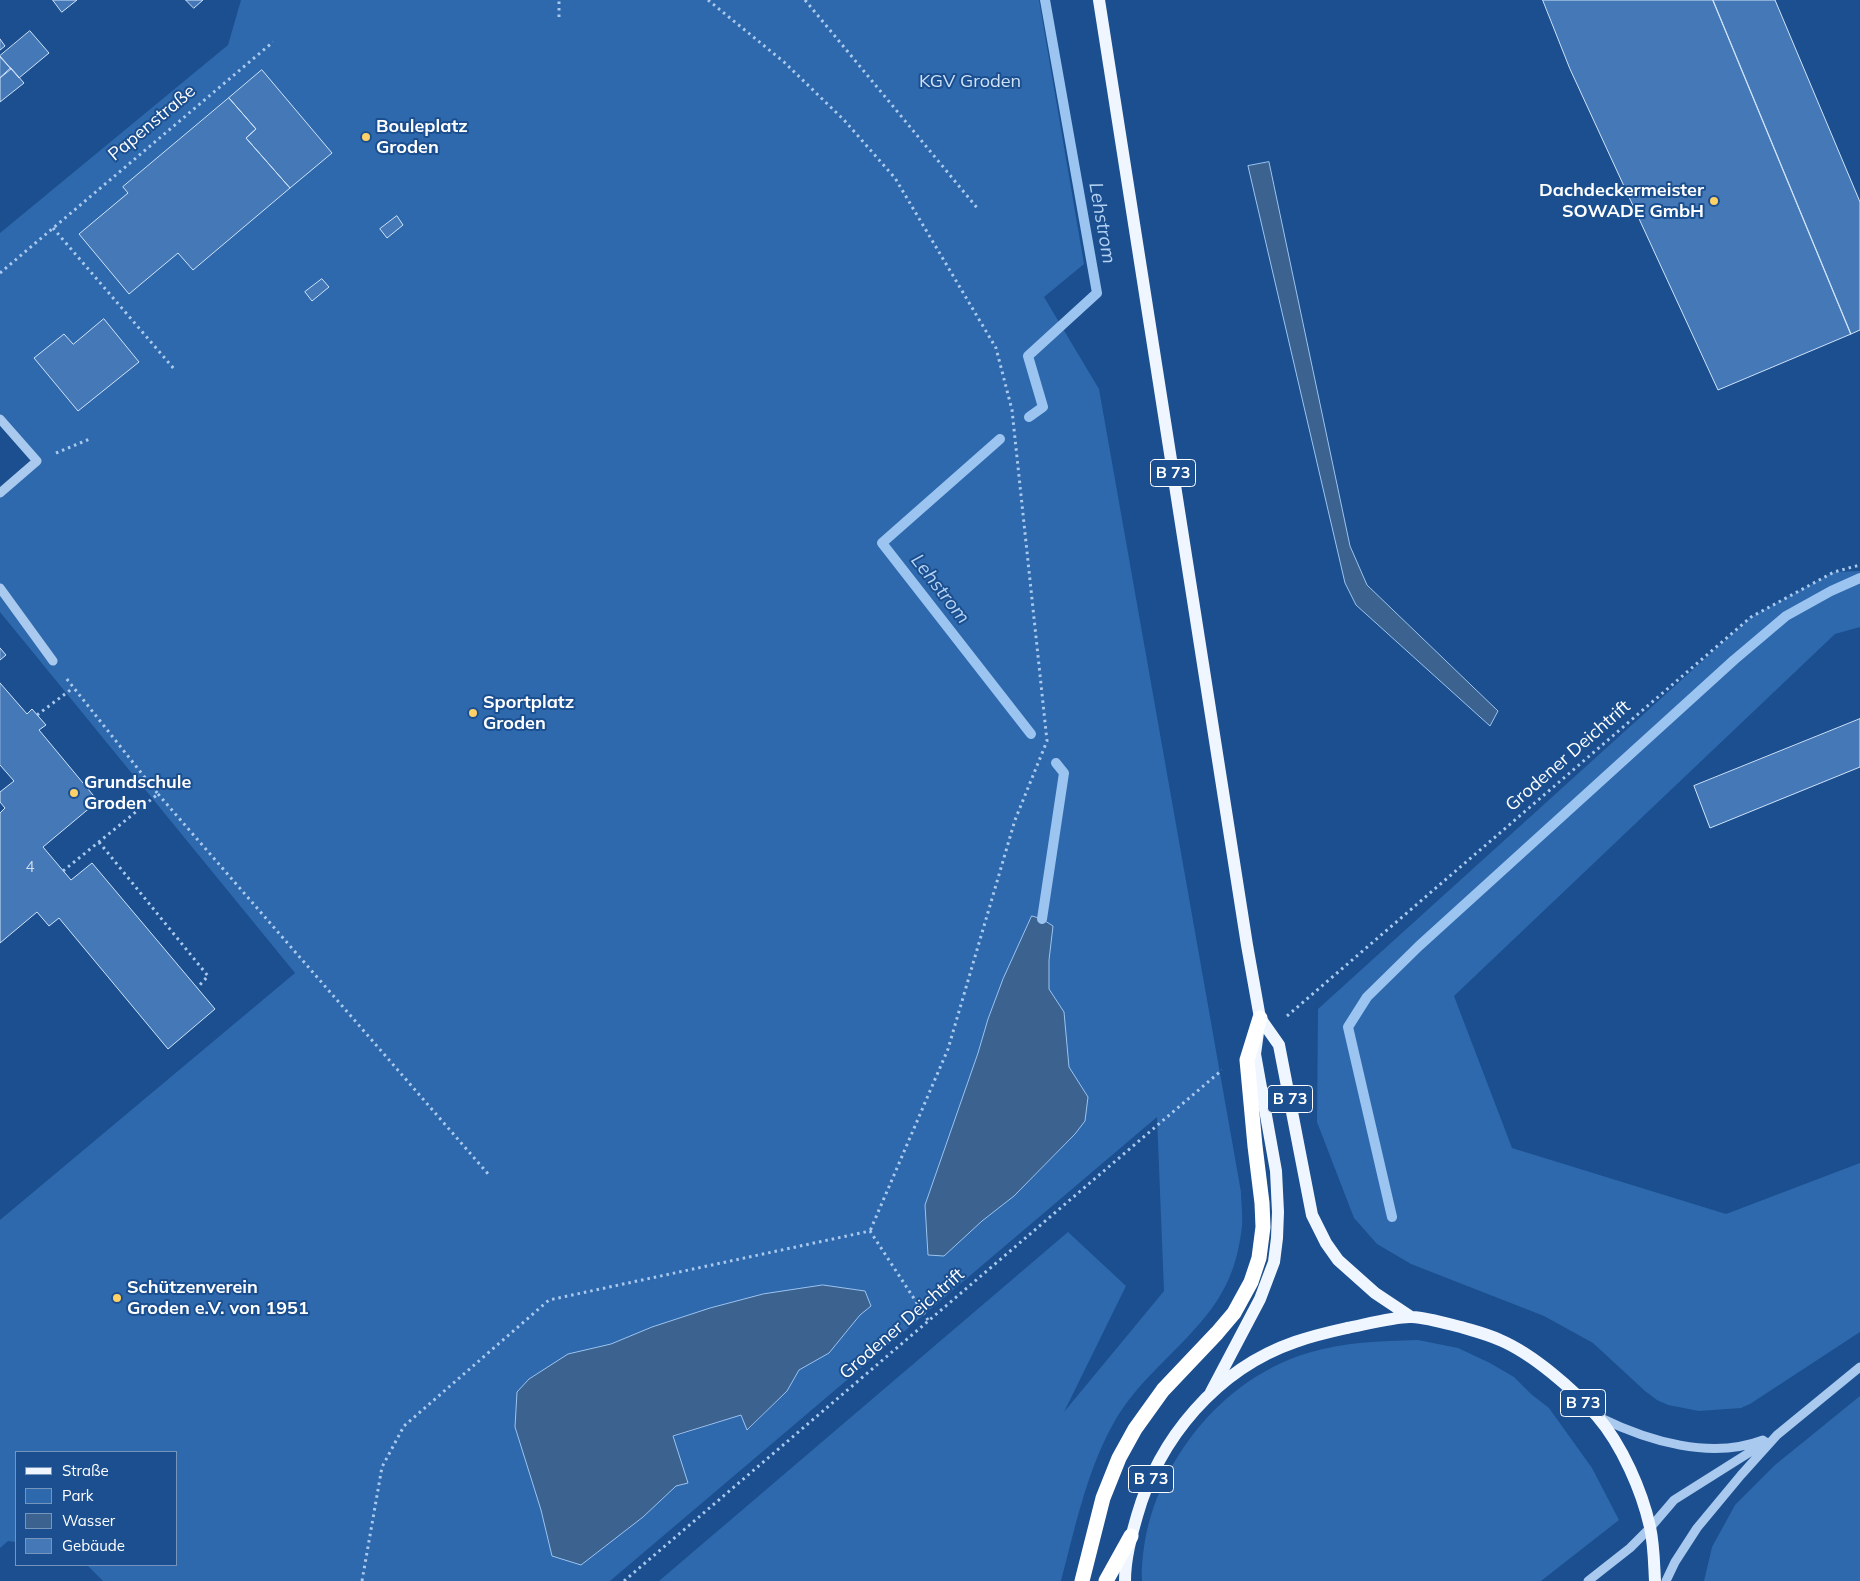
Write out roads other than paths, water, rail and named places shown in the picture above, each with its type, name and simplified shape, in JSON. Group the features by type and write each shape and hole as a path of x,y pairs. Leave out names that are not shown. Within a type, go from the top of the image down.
{"highway":[{"path":"1082,1581 1103,1498 1119,1458 1135,1429 1163,1390 1234,1313 1251,1282 1258,1258 1263,1227 1247,1060 1260,1020"},
{"path":"1106,1581 1131,1536"}],"main road":[{"name":"B 73","path":"1099,0 1260,1020 1255,1054 1274,1158 1278,1212 1274,1262 1260,1299 1211,1392"},
{"name":"B 73","path":"1260,1020 1280,1045 1312,1215 1326,1243 1338,1260 1375,1293 1411,1317"},
{"name":"B 73","path":"1124,1581 1131,1536 1142,1498 1164,1451 1180,1427 1211,1392 1246,1367 1293,1342 1356,1326 1411,1317 1442,1322 1501,1340 1553,1373 1597,1416 1628,1465 1643,1502 1650,1528 1655,1581"}],"street":[{"path":"0,419 37,461 0,494"},
{"path":"0,588 53,661"},
{"path":"1588,1581 1630,1548 1674,1500 1777,1435 1860,1367"},
{"path":"1597,1416 1638,1435 1697,1447 1734,1447 1755,1443 1777,1435"},
{"path":"1666,1581 1675,1562 1697,1528 1777,1435"}],"water":[{"path":"1269,162 1350,546 1367,585 1498,711 1490,726 1356,605 1345,583 1248,166"},
{"path":"1032,916 1042,919 1053,926 1049,960 1049,989 1064,1012 1069,1067 1088,1097 1085,1121 1075,1134 1014,1196 982,1221 944,1256 928,1255 925,1205 988,1019 1003,979"},
{"path":"823,1285 865,1291 871,1306 860,1315 829,1353 799,1370 787,1391 747,1430 741,1415 673,1436 688,1483 676,1486 643,1517 581,1565 552,1556 541,1510 515,1427 517,1392 529,1379 568,1354 611,1344 652,1327 710,1308 763,1294"}],"waterway":[{"name":"Lehstrom","path":"1029,417 1043,407 1028,356 1097,293 1045,0"},
{"name":"Lehstrom","path":"1000,439 882,543 1031,734"},
{"path":"1392,1217 1348,1027 1367,997 1419,946 1734,660 1786,616 1831,591 1860,578"},
{"name":"Lehstrom","path":"1042,919 1064,773 1056,763"}],"place":[{"name":"Bouleplatz Groden","path":"366,137"},
{"name":"Dachdeckermeister SOWADE GmbH","path":"1714,201"},
{"name":"Sportplatz Groden","path":"473,713"},
{"name":"Grundschule Groden","path":"74,793"},
{"name":"Schützenverein Groden e.V. von 1951","path":"117,1298"}],"park label":[{"name":"KGV Groden","path":"970,82"}]}
